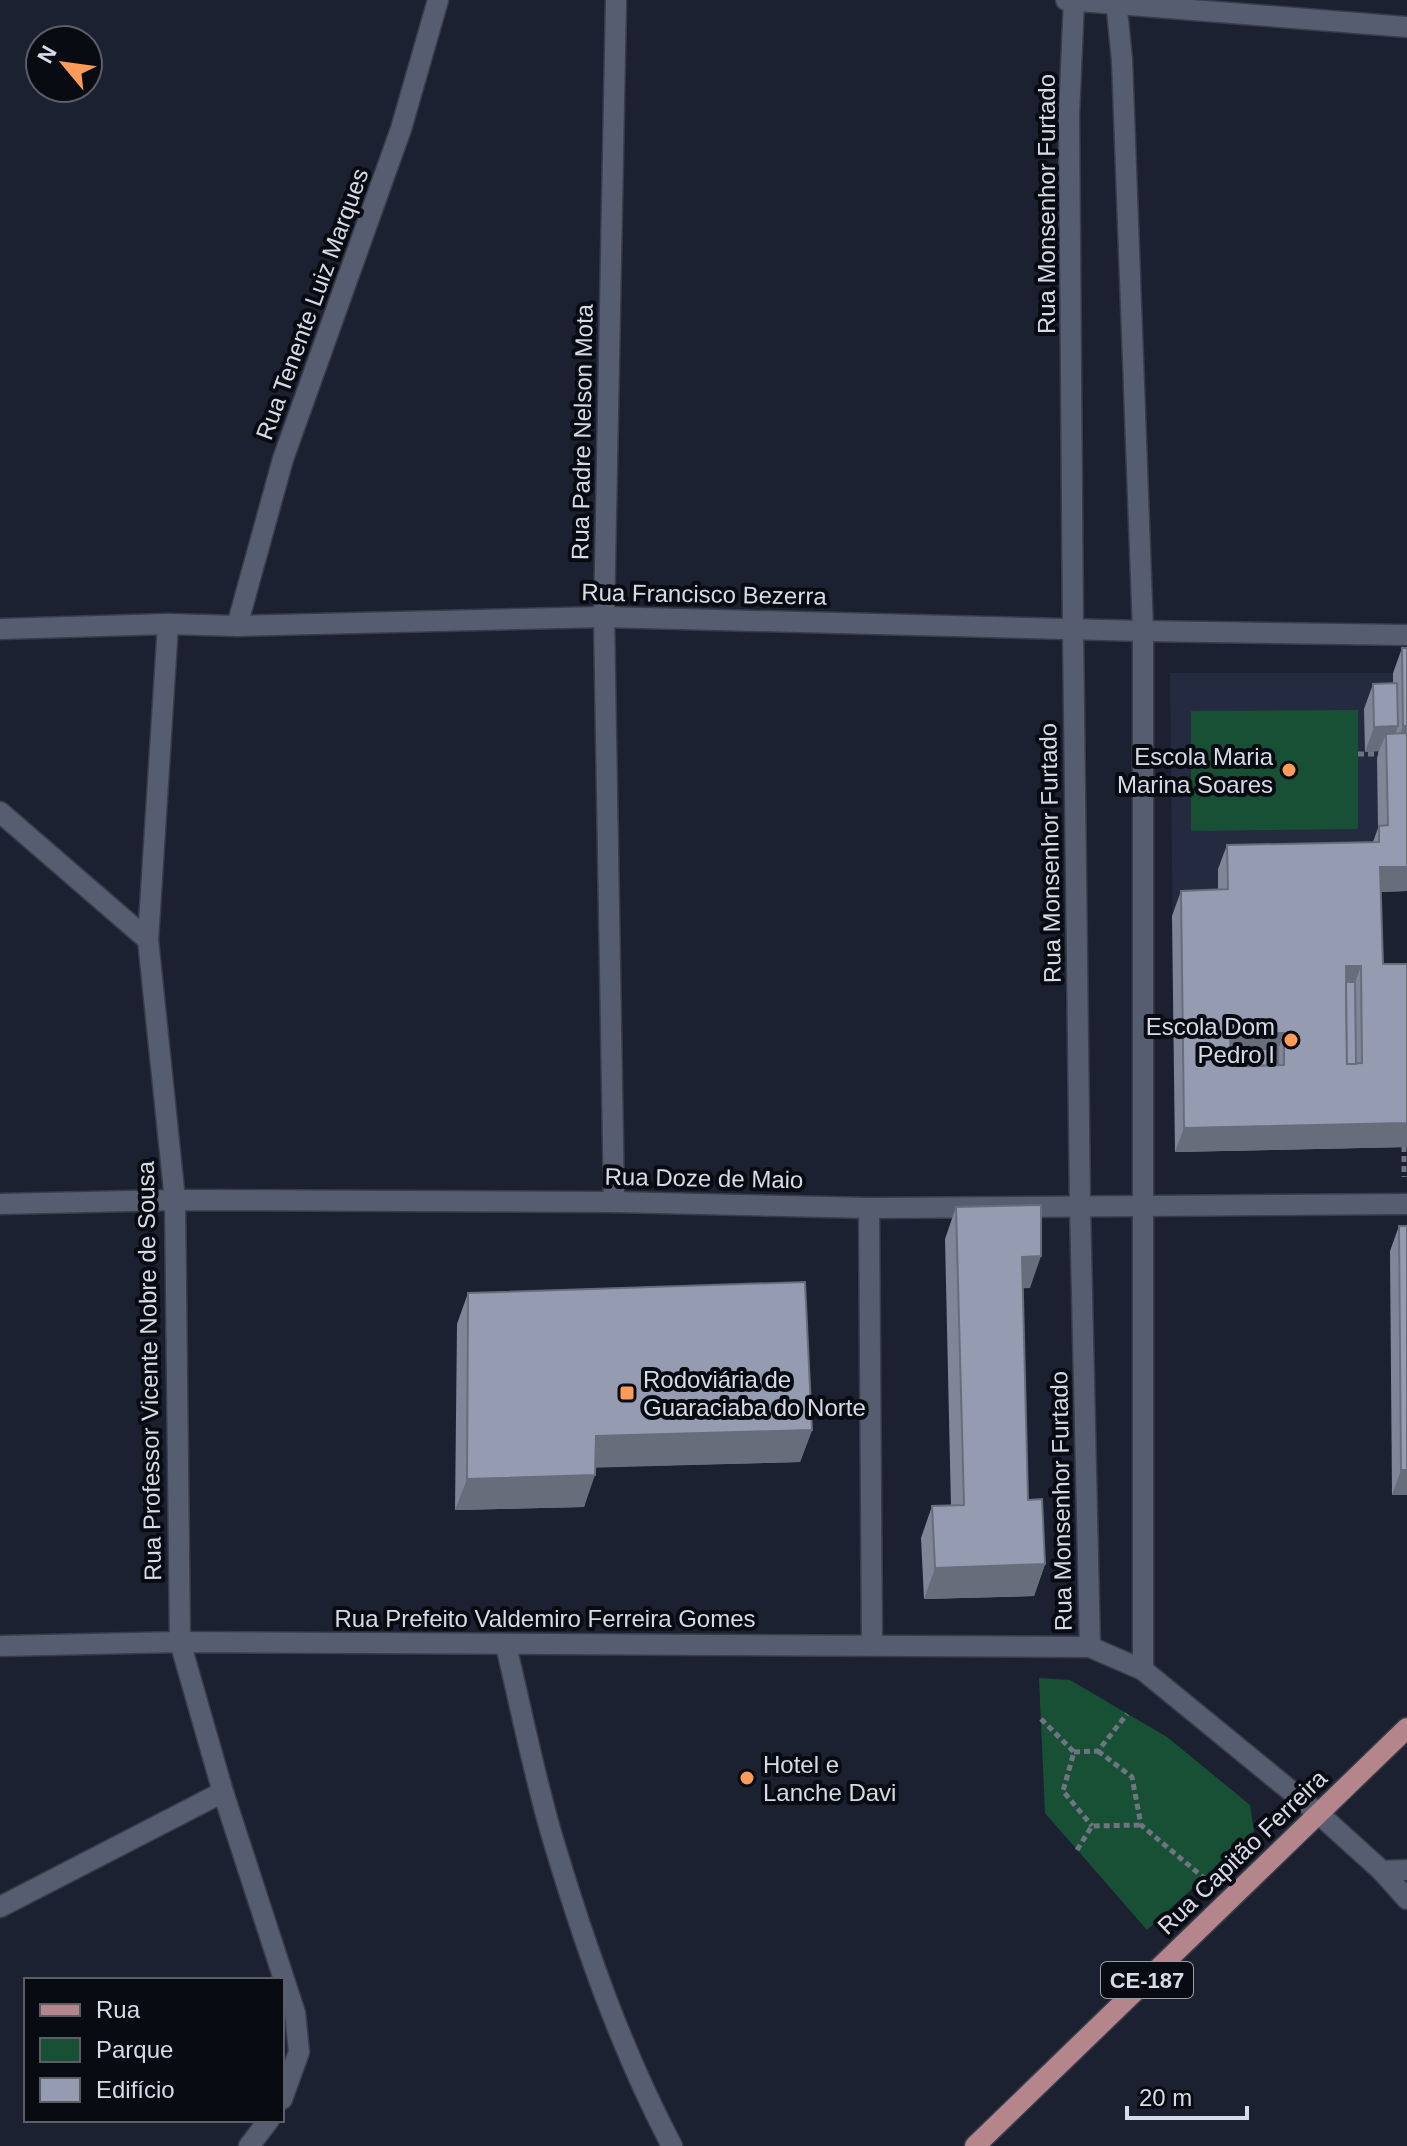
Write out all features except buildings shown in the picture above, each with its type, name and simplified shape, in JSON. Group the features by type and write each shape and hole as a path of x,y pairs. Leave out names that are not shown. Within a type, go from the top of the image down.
{"main road":[{"name":"Rua Capitão Ferreira","path":"975,2146 1407,1728"}],"street":[{"name":"Rua Tenente Luiz Marques","path":"237,626 283,459 401,129 438,0"},
{"name":"Rua Padre Nelson Mota","path":"614,1202 604,617 616,0"},
{"path":"1066,0 1407,27"},
{"name":"Rua Monsenhor Furtado","path":"1074,0 1069,115 1073,629 1080,1205 1090,1647 1143,1670 1319,1814 1382,1871 1407,1899"},
{"path":"1116,2 1122,60 1143,631 1143,1670"},
{"name":"Rua Francisco Bezerra","path":"0,629 604,617 1407,635"},
{"name":"Rua Professor Vicente Nobre de Sousa","path":"168,624 148,940 175,1200 180,1642 223,1792 284,1978"},
{"path":"0,812 148,940"},
{"name":"Rua Doze de Maio","path":"0,1204 175,1200 614,1202 869,1208 1407,1204"},
{"path":"869,1208 872,1645"},
{"name":"Rua Prefeito Valdemiro Ferreira Gomes","path":"0,1646 180,1642 1090,1647"},
{"path":"506,1646 554,1845 612,2016 645,2096 672,2146"},
{"path":"0,1907 223,1792"},
{"path":"1382,1871 1407,1870"},
{"name":"Rua Professor Vicente Nobre de Sousa","path":"284,1979 295,2013 299,2052 284,2093"},
{"path":"249,2146 267,2122"}],"path":[{"path":"1358,754 1395,754"},
{"path":"1098,1751 1127,1714"},
{"path":"1041,1719 1074,1752 1098,1751 1132,1777 1141,1825 1204,1878"},
{"path":"1074,1752 1063,1791 1092,1826"},
{"path":"1092,1826 1141,1825"},
{"path":"1077,1850 1092,1826"}],"shaded area":[{"path":"1170,673 1407,673 1407,891 1371,892 1407,1146 1175,1152"}],"green space":[{"path":"1358,710 1358,829 1191,831 1191,711"},
{"path":"1039,1678 1070,1680 1167,1737 1250,1805 1254,1832 1147,1930 1045,1813"}],"place":[{"name":"Escola Maria Marina Soares","path":"1289,770"},
{"name":"Escola Dom Pedro I","path":"1291,1040"},
{"name":"Rodoviária de Guaraciaba do Norte","path":"627,1393"},
{"name":"Hotel e Lanche Davi","path":"747,1778"}]}
